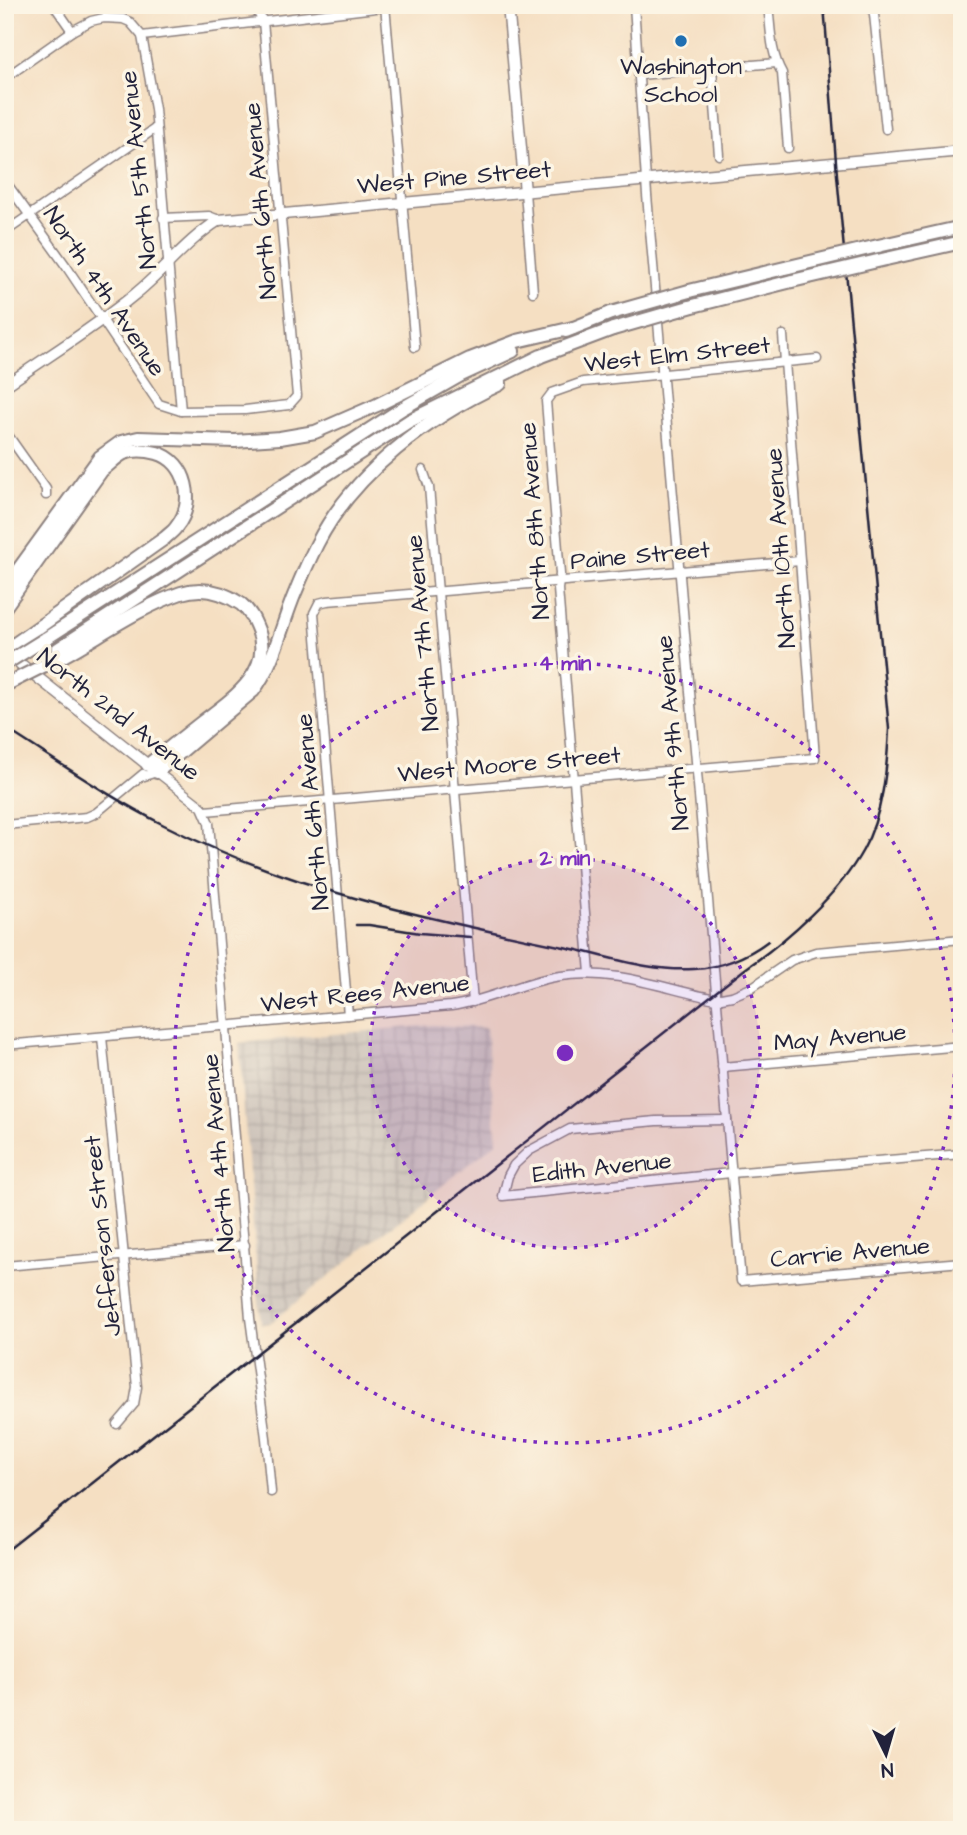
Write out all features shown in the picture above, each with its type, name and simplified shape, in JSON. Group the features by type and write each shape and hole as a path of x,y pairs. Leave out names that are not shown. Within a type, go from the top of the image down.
{"highway":[{"path":"61,652 409,421 474,387 580,340 613,329 878,246 962,228"},
{"path":"5,652 41,634 403,408 461,375 511,351 611,313 689,291 886,258 962,242"},
{"path":"5,588 100,457 121,442 138,439 257,440 315,432 470,359 517,341 573,328"},
{"path":"149,771 253,691 264,677 318,542 341,506 372,470 430,424 494,387 549,361 580,340"},
{"path":"5,607 102,470 123,453 143,449 165,455 179,467 187,487 186,505 179,525 5,664"},
{"path":"5,684 61,652 181,593 217,591 247,609 261,639 261,656 255,674 243,690 149,771"}],"main road":[{"path":"508,5 525,192"},
{"name":"West Pine Street","path":"219,220 962,150"},
{"path":"5,386 143,288 193,238 219,220"},
{"name":"North 2nd Avenue","path":"5,652 149,771"}],"street":[{"path":"54,5 72,31"},
{"name":"North 6th Avenue","path":"181,411 284,407 297,396 263,21 253,5"},
{"path":"142,36 401,5"},
{"name":"North 9th Avenue","path":"634,5 679,571 741,1281"},
{"path":"768,5 776,62 782,73 788,148"},
{"path":"873,5 886,129"},
{"path":"385,6 415,347"},
{"name":"North 5th Avenue","path":"5,78 72,31 91,21 114,18 130,22 142,36 156,128 181,411"},
{"path":"639,75 776,62"},
{"path":"712,69 719,155"},
{"path":"5,232 156,128"},
{"name":"North 4th Avenue","path":"5,181 159,404 181,411"},
{"path":"525,192 533,292"},
{"path":"163,218 209,216 219,220"},
{"name":"North 10th Avenue","path":"783,335 816,758"},
{"name":"West Elm Street","path":"547,401 552,393 583,382 817,359"},
{"name":"North 8th Avenue","path":"547,401 561,574 558,589 590,973"},
{"path":"5,431 46,489 46,495"},
{"name":"North 7th Avenue","path":"423,470 429,487 473,1003"},
{"name":"Paine Street","path":"317,606 327,601 800,561"},
{"name":"North 6th Avenue","path":"317,606 314,613 348,1016"},
{"name":"West Moore Street","path":"205,811 816,758"},
{"path":"5,825 87,817 96,813 149,771"},
{"name":"North 2nd Avenue","path":"149,771 205,811"},
{"name":"North 4th Avenue","path":"205,811 209,823 250,1318 271,1492"},
{"name":"West Rees Avenue","path":"5,1045 473,1003 546,979 590,973 716,999 751,988 792,960 816,952 962,939"},
{"name":"Jefferson Street","path":"102,1037 137,1398 117,1424"},
{"name":"May Avenue","path":"722,1067 962,1046"},
{"name":"Edith Avenue","path":"727,1120 656,1121 570,1129 529,1152 514,1165 503,1196 731,1173 962,1154"},
{"path":"5,1266 245,1245"},
{"name":"Carrie Avenue","path":"741,1281 962,1262"}],"shaded area":[{"path":"433,1025 486,1028 497,1142 270,1323 261,1324 239,1043"}],"railway":[{"path":"5,1552 778,944 826,899 853,867 863,850 879,806 889,729 837,175 824,5"},
{"path":"5,728 104,791 164,825 260,867 360,900 461,925 661,968 694,969 723,964 742,957 768,941"},
{"path":"356,925 470,937"}],"place":[{"name":"Washington School","path":"681,41"}]}
